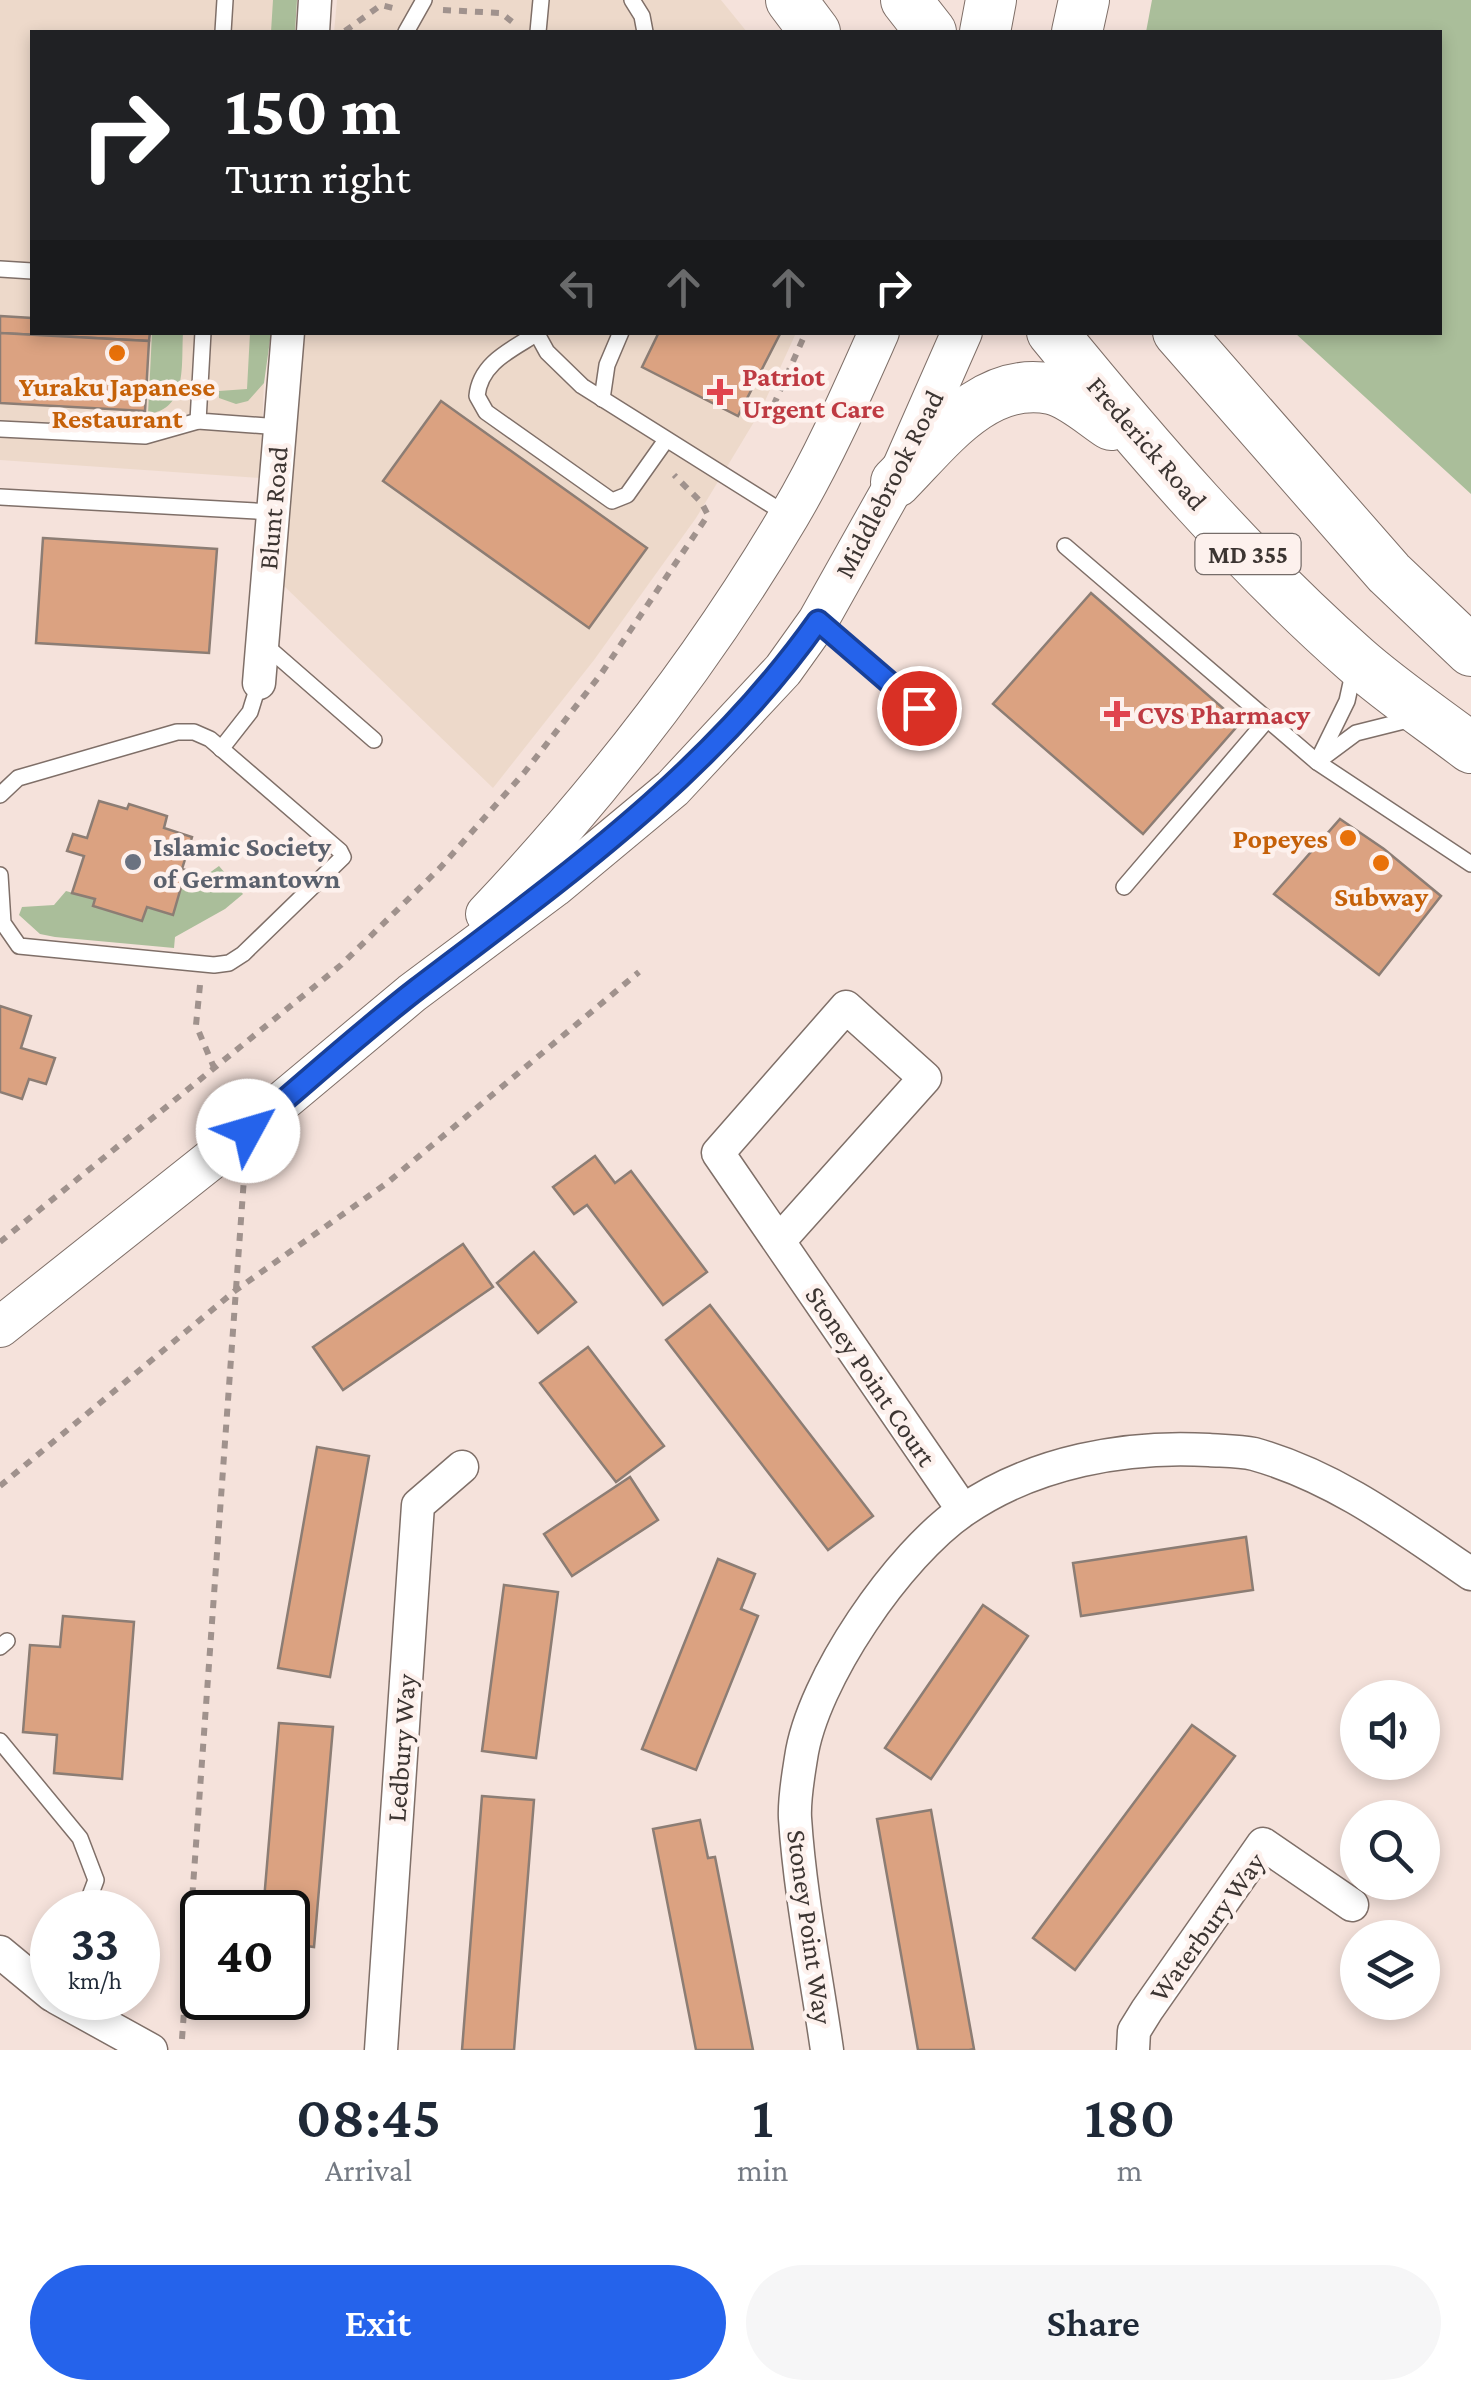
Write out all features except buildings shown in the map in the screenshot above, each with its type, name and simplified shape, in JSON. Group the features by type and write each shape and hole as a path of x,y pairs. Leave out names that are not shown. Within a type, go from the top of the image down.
{"main road":[{"path":"791,0 814,30"},
{"path":"906,0 929,30"},
{"path":"985,30 991,0"},
{"path":"1077,30 1084,0"},
{"name":"Frederick Road","path":"1055,335 1153,453 1233,539 1356,660 1471,748"},
{"name":"MD 355","path":"1181,335 1389,573 1471,651"},
{"path":"896,482 972,406 1014,389 1052,389 1153,453"}],"street":[{"name":"Blunt Road","path":"259,682 288,335"},
{"name":"Middlebrook Road","path":"412,993 542,854 645,730 789,516 833,435 878,335"},
{"name":"Middlebrook Road","path":"0,1327 248,1131 412,993 554,887 672,788 783,670 818,621 896,482 961,335"},
{"name":"Stoney Point Court","path":"778,1242 925,1078 846,1007 718,1153 778,1242 963,1510"},
{"name":"Stoney Point Way","path":"827,2050 794,1815 801,1754 812,1711 869,1613 910,1560 963,1510 1026,1478 1067,1464 1160,1447 1250,1453 1317,1476 1369,1504 1471,1574"},
{"name":"Ledbury Way","path":"381,2050 418,1506 462,1466"},
{"name":"Waterbury Way","path":"1133,2050 1134,2031 1147,2010 1263,1844 1352,1905"},
{"path":"0,1952 30,1976"},
{"path":"99,2020 151,2050"}],"lane":[{"path":"223,30 225,0"},
{"path":"409,25 424,0"},
{"path":"538,30 541,0"},
{"path":"632,0 642,16 645,30"},
{"path":"0,269 30,271"},
{"path":"198,421 203,335"},
{"path":"533,335 484,372 476,396 486,412 612,501 627,495 666,440"},
{"path":"538,335 564,370 602,400 789,516"},
{"path":"602,400 607,364 620,335"},
{"path":"0,429 144,436 198,421 280,427"},
{"path":"0,498 273,512"},
{"path":"1065,546 1317,762 1471,864"},
{"path":"818,621 919,708"},
{"path":"262,642 374,740"},
{"path":"1317,762 1348,700 1356,660"},
{"path":"221,749 250,712 259,682"},
{"path":"1317,762 1356,733 1428,715"},
{"path":"1124,887 1268,720"},
{"path":"0,795 18,778 177,732 202,735 343,857 229,963 203,964 19,946 3,924 0,875"},
{"path":"0,1741 80,1838 96,1880 92,1890"}],"path":[{"path":"346,30 383,4 409,25 426,24 439,12 452,8 502,13 512,19 517,30"},
{"path":"314,21 338,30"},
{"path":"767,420 805,335"},
{"path":"0,1242 341,966 440,868 524,773 601,674 708,515"},
{"path":"203,964 196,1025 214,1070"},
{"path":"0,1486 236,1290 387,1183 639,972"},
{"path":"182,2050 248,1131"}],"shaded area":[{"path":"0,0 294,0 292,30 30,30 30,335 266,335 260,478 0,460"},
{"path":"337,0 721,0 745,30 334,30"},
{"path":"305,335 795,335 760,412 696,518 594,660 493,788 283,585"}],"green space":[{"path":"273,0 297,0 295,30 271,30"},
{"path":"1152,0 1471,0 1471,494 1297,335 1442,335 1442,30 1146,30"},
{"path":"152,335 183,335 176,395 170,404 148,414"},
{"path":"250,335 271,335 264,383 248,401 236,404 219,398 219,391 247,389"},
{"path":"219,866 243,894 225,909 175,937 174,948 40,934 19,915 22,907 54,905 66,891 95,899 94,906 142,921 147,907 172,914 182,884 191,886"}],"place":[{"name":"Yuraku Japanese Restaurant","path":"117,353"},
{"name":"Patriot Urgent Care","path":"720,392"},
{"name":"CVS Pharmacy","path":"1117,714"},
{"name":"Popeyes","path":"1348,838"},
{"name":"Islamic Society of Germantown","path":"133,862"},
{"name":"Subway","path":"1381,863"}],"route":[{"path":"248,1131 412,993 554,887 672,788 783,670 818,621 919,708"}]}
